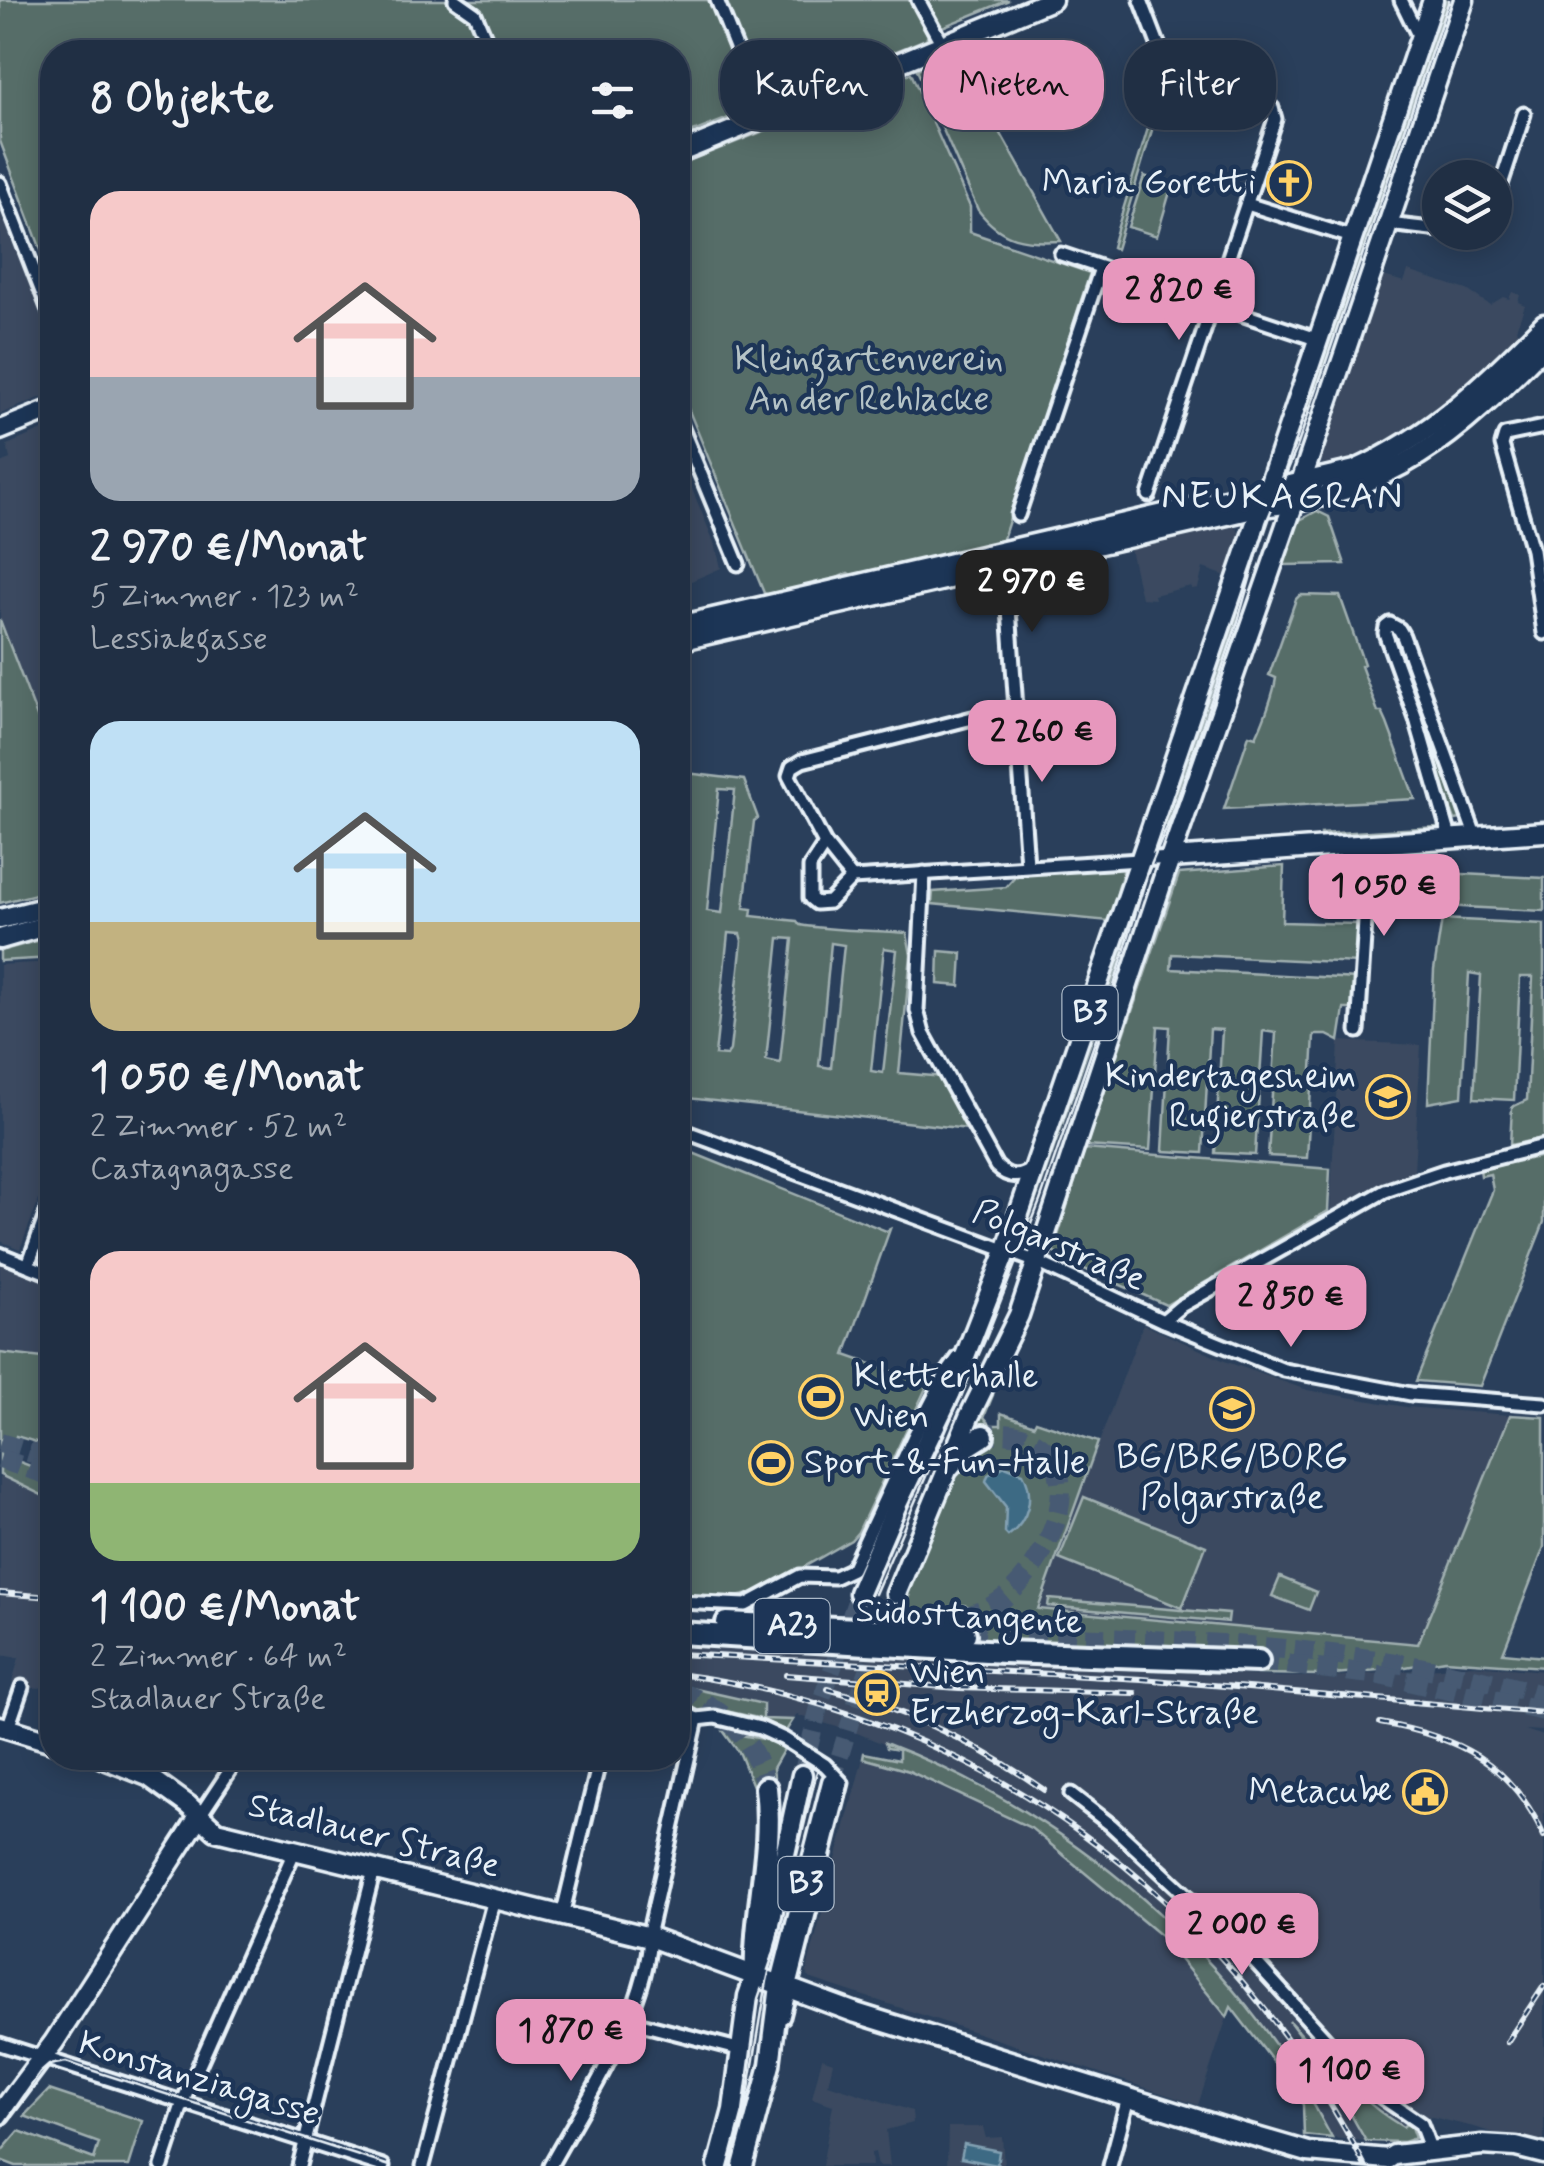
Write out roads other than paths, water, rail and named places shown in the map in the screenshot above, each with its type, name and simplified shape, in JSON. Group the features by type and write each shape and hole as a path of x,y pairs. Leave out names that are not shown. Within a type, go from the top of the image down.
{"highway":[{"path":"948,1466 964,1448 984,1436"},
{"name":"Südosttangente","path":"690,1621 906,1632 964,1626"},
{"name":"Südosttangente","path":"690,1634 986,1651 1258,1661"},
{"path":"756,1977 766,1788"}],"main road":[{"path":"957,40 1052,0"},
{"path":"1265,499 1433,0"},
{"path":"1297,494 1464,0"},
{"path":"690,148 733,130"},
{"path":"690,623 1297,494 1402,447 1459,408 1544,324"},
{"path":"1297,494 1327,497 1407,464 1445,441 1544,346"},
{"path":"0,430 40,414"},
{"path":"1313,445 1316,461 1322,467 1356,470"},
{"name":"B3","path":"896,1594 968,1418 1005,1348 1037,1262 1297,494"},
{"path":"690,638 1006,566 1265,499"},
{"name":"B3","path":"859,1593 973,1339 1006,1251 1265,499"},
{"path":"1171,858 1544,832"},
{"path":"0,919 40,909"},
{"path":"0,939 40,927"},
{"path":"4,1727 40,1738"},
{"name":"Stadlauer Straße","path":"133,1770 148,1776 216,1831 650,1936 756,1977"},
{"name":"B3","path":"718,2166 733,2110 748,1996 766,1947 802,1774"},
{"name":"B3","path":"743,2166 837,1786"},
{"path":"0,2114 42,2058 200,1817"},
{"path":"756,1977 1229,2130 1299,2147 1329,2160 1388,2159 1394,2155 1491,2144 1544,2154"},
{"path":"1299,2147 1308,2144 1388,2150 1394,2155"}],"street":[{"path":"455,0 475,14 485,40"},
{"path":"717,0 733,40"},
{"path":"918,0 940,40"},
{"path":"1141,0 1168,70 1263,101 1272,108 1274,119 1149,495"},
{"path":"1402,0 1420,39"},
{"path":"1509,160 1524,114"},
{"path":"0,183 40,287"},
{"path":"1247,204 1355,238"},
{"path":"1388,224 1422,228"},
{"path":"1061,254 1320,340"},
{"path":"1018,514 1101,268"},
{"path":"1544,427 1504,438 1502,445 1538,550 1544,633"},
{"path":"690,448 738,564"},
{"path":"1006,566 1027,865"},
{"path":"1450,837 1386,633 1390,624 1396,625 1403,636 1475,835"},
{"path":"852,878 825,844 789,776 792,766 802,760 1016,708"},
{"path":"1358,1031 1370,843"},
{"path":"825,844 810,867 810,898 816,904 828,902 852,878 1171,858"},
{"path":"924,873 917,1010 923,1033 996,1166 1004,1175 1018,1177 1037,1166"},
{"name":"Polgarstraße","path":"690,1132 1037,1262 1163,1321 1284,1370 1411,1394 1544,1404"},
{"path":"1163,1321 1181,1306 1385,1192 1444,1171 1544,1146"},
{"path":"28,1265 40,1232"},
{"path":"0,1254 40,1270"},
{"path":"690,1603 746,1605 800,1576 845,1574 858,1562 944,1376 973,1339"},
{"path":"4,1727 22,1687"},
{"path":"690,1714 739,1722 784,1739 837,1775 837,1786"},
{"path":"690,1754 698,1718"},
{"path":"200,1817 230,1770"},
{"path":"562,1916 597,1770"},
{"path":"550,2166 629,2021 687,1770"},
{"path":"1071,1794 1111,1825 1240,1946 1373,2091 1421,2124 1430,2151"},
{"path":"162,2166 183,2102 294,1852"},
{"path":"299,2166 374,1870"},
{"path":"423,2166 494,1899"},
{"path":"629,2021 742,2050"},
{"name":"Konstanziagasse","path":"0,2044 383,2166"},
{"path":"1110,2166 1128,2098"}],"tunnel":[{"path":"962,1618 994,1605 1019,1584 1046,1545 1060,1500 1060,1478 1052,1459 1036,1443 1010,1434 983,1436"},
{"path":"0,1443 40,1455"},
{"path":"0,1459 40,1472"},
{"path":"802,1775 819,1707 859,1593"},
{"path":"832,1782 896,1594"},
{"path":"965,1634 1184,1642 1329,1654 1473,1678 1544,1696"},
{"path":"1258,1661 1380,1675 1544,1711"},
{"path":"690,1696 710,1706 736,1728 754,1755 766,1788"}],"tram line":[{"path":"875,1594 986,1338 1040,1201 1112,992 1148,872 1172,815 1238,621 1266,523 1296,450 1449,0"},
{"path":"731,2166 747,2101 767,1981 817,1771"},
{"path":"0,2130 40,2073 49,2065 66,2062 390,2166"}],"railway":[{"path":"0,1593 40,1596"},
{"path":"690,1655 1142,1679 1544,1713"},
{"path":"786,1675 959,1688 1135,1693"},
{"path":"690,1676 789,1696 893,1730 991,1776 1083,1834 1166,1902 1241,1981 1308,2069 1365,2166"},
{"path":"828,1689 886,1707 940,1730 993,1757 1044,1790"},
{"path":"1380,1723 1433,1736 1478,1757 1515,1789 1544,1836"},
{"path":"1507,2042 1544,1986"}],"place":[{"name":"Maria Goretti","path":"1289,183"},
{"name":"Kindertagesheim Rugierstraße","path":"1388,1097"},
{"name":"Kletterhalle Wien","path":"821,1397"},
{"name":"BG/BRG/BORG Polgarstraße","path":"1232,1409"},
{"name":"Sport-&-Fun-Halle","path":"771,1463"},
{"name":"Wien Erzherzog-Karl-Straße","path":"877,1693"},
{"name":"Metacube","path":"1425,1792"}],"district":[{"name":"NEUKAGRAN","path":"1283,497"}],"park label":[{"name":"Kleingartenverein An der Rehlacke","path":"869,380"}]}
